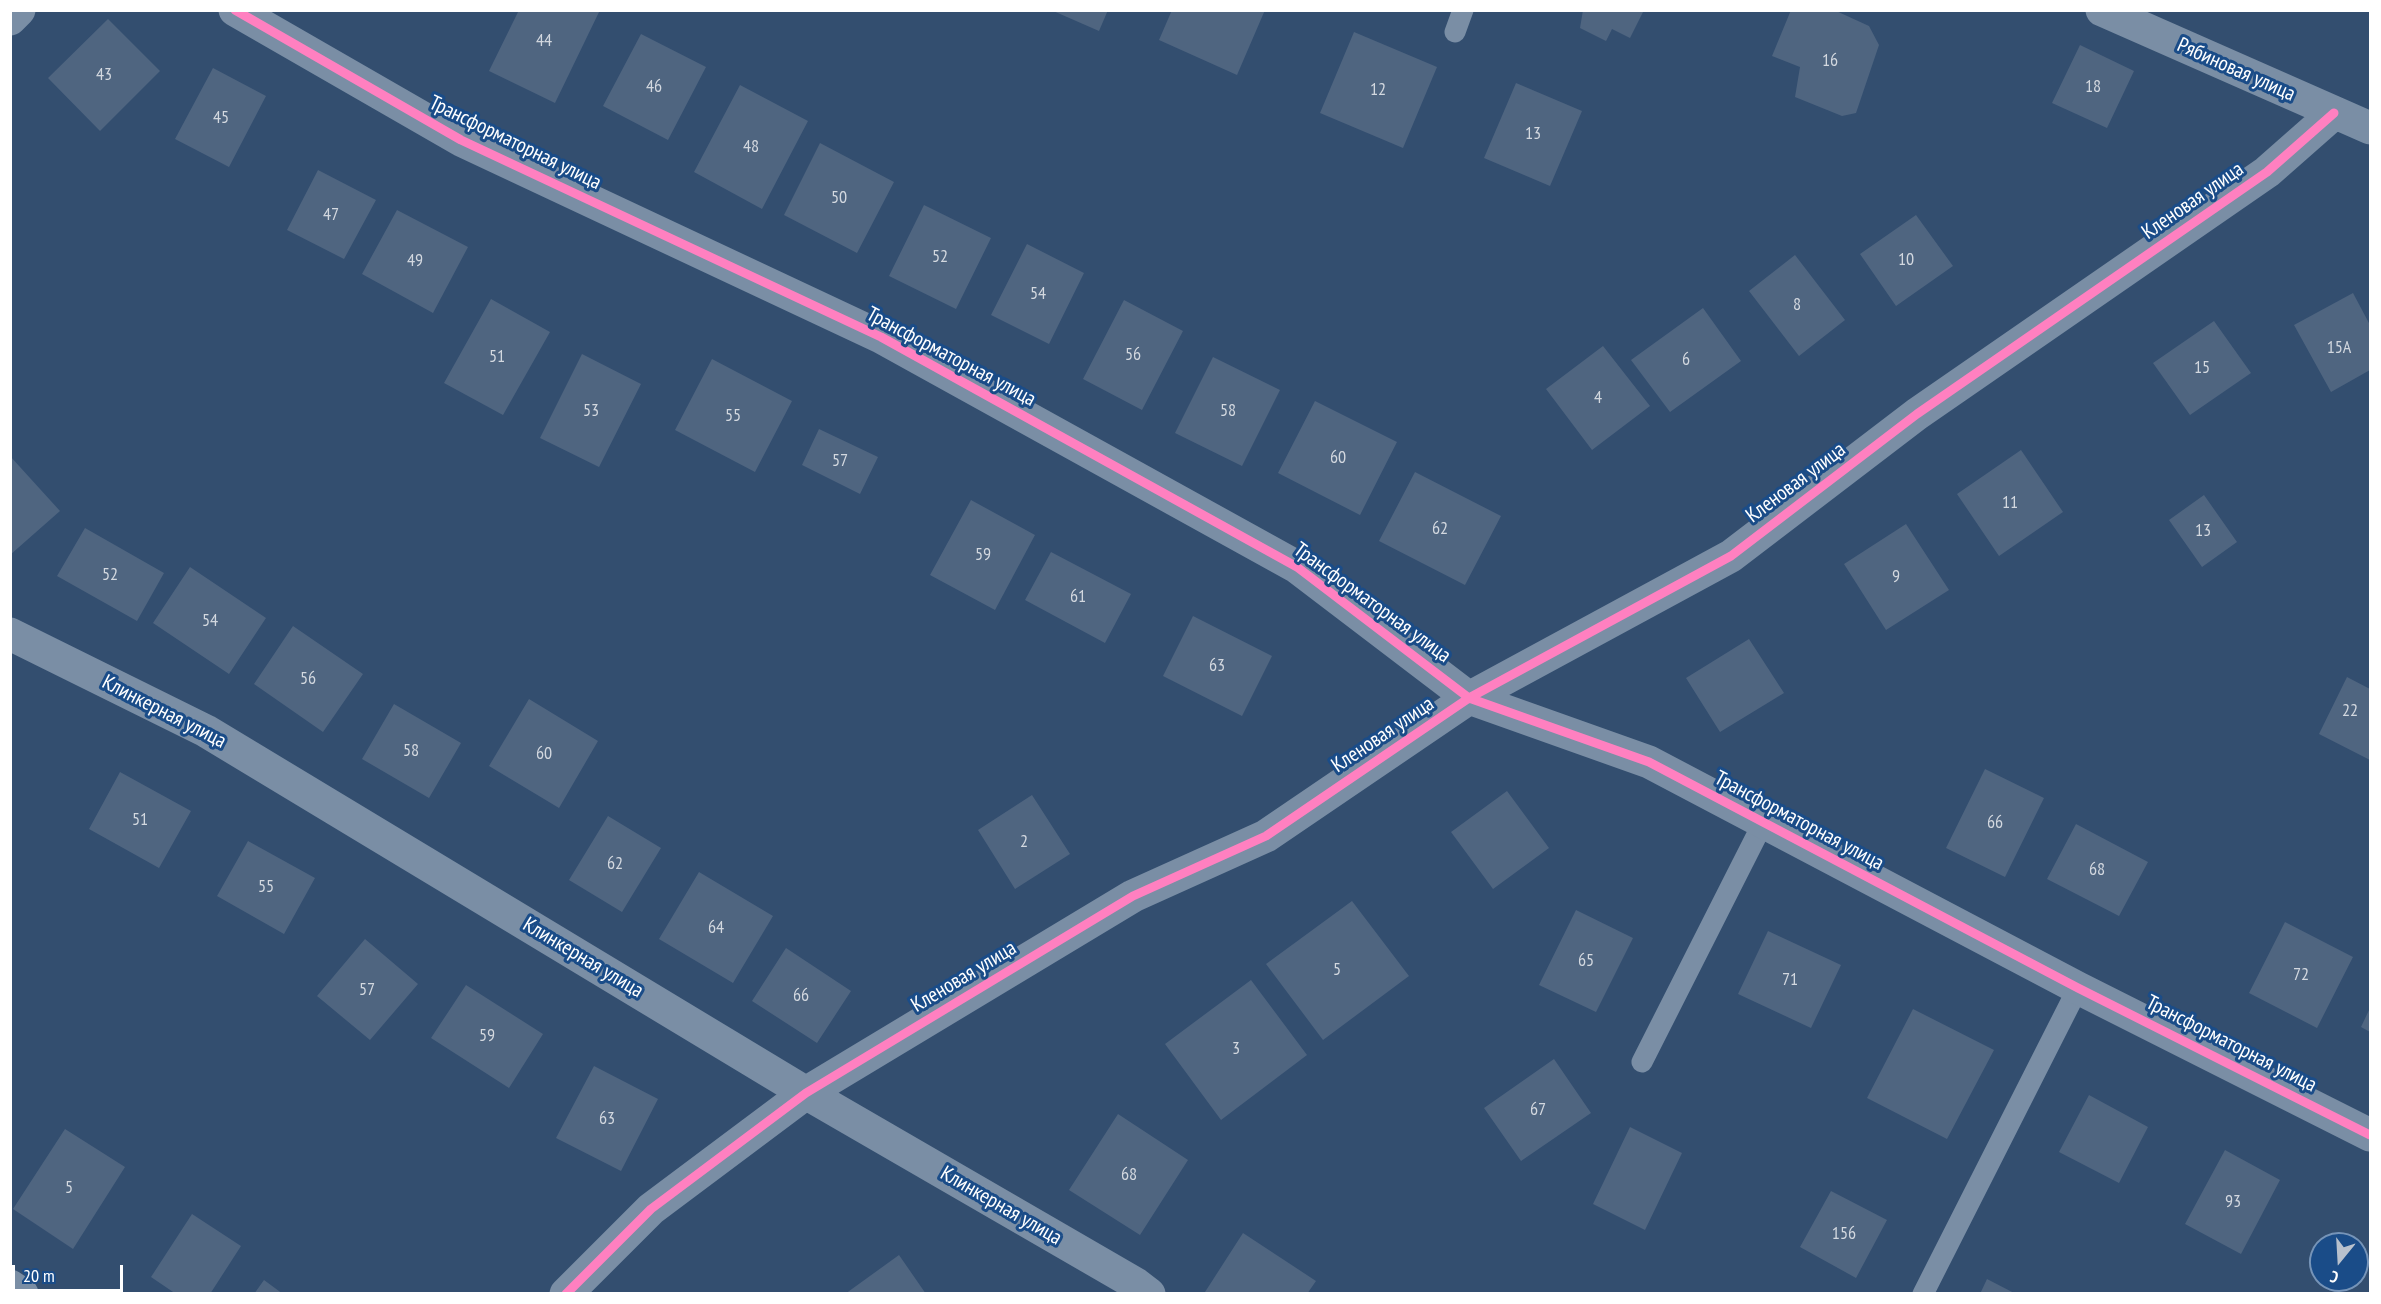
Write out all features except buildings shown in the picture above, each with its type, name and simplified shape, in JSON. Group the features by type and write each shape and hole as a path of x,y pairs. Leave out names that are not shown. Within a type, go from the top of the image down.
{"street":[{"path":"10,20 19,10"},
{"name":"Трансформаторная улица","path":"235,10 461,140 881,338 1297,567 1469,698 1649,762 2078,988 2370,1135"},
{"name":"Рябиновая улица","path":"2102,10 2370,128"},
{"name":"Кленовая улица","path":"566,1293 651,1209 806,1093 1133,896 1266,836 1469,698 1731,556 1917,414 2267,172 2334,113"},
{"name":"Клинкерная улица","path":"10,634 206,731 806,1093 1149,1293"},
{"path":"10,1286 22,1293"}],"lane":[{"path":"1455,32 1463,10"},
{"path":"1642,1062 1763,823"},
{"path":"1923,1293 2078,988"}],"cycle path":[{"path":"235,10 461,140 881,337 1297,567 1469,698 1649,762 2078,988 2370,1135"},
{"path":"566,1294 651,1209 806,1093 1133,896 1266,836 1469,698 1731,556 1917,414 2267,172 2334,113"}]}
